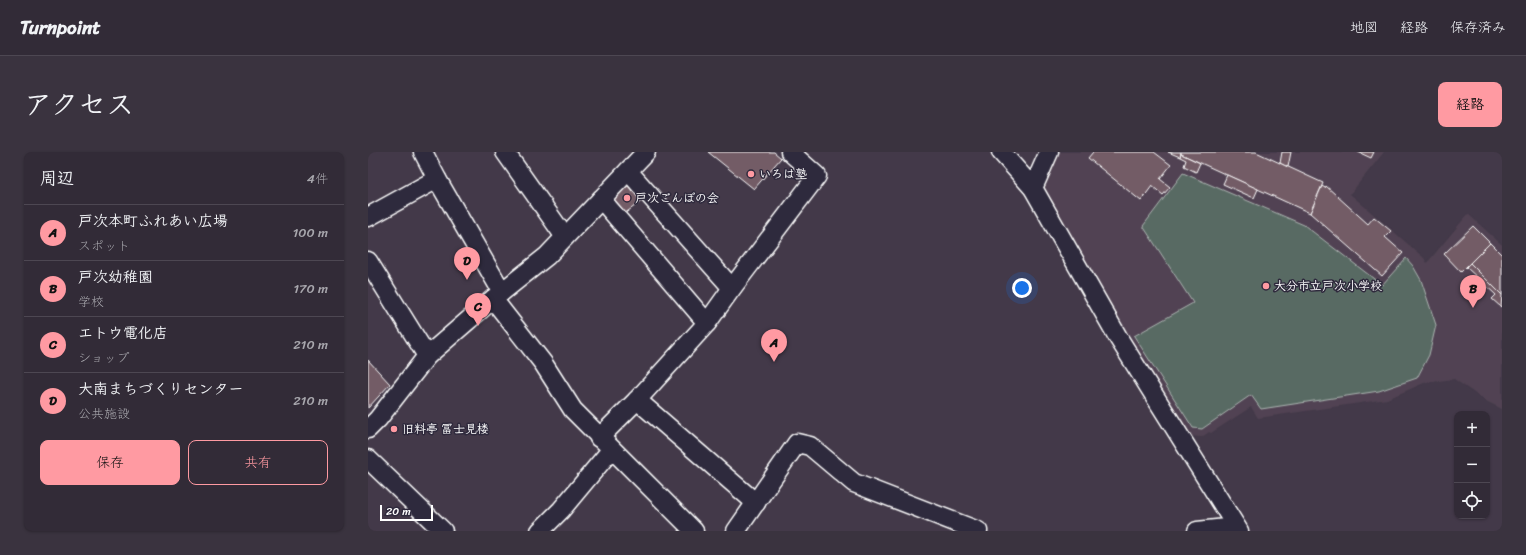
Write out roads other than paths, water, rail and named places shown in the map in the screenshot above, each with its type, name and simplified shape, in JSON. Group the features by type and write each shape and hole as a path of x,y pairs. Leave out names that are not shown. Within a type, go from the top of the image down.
{"street":[{"path":"423,152 498,296 543,363 572,410 694,531"},
{"path":"505,152 565,237"},
{"path":"368,428 378,419 427,356 547,256 646,152"},
{"path":"540,531 561,510 605,444 637,400 707,323 817,176 790,152"},
{"path":"1001,152 1033,188 1119,340 1238,529 1197,531"},
{"path":"1033,188 1049,152"},
{"path":"628,171 732,288"},
{"path":"368,217 437,179"},
{"path":"601,199 707,323"},
{"path":"368,261 427,356"},
{"path":"637,400 756,503"},
{"path":"736,531 798,443 810,446 854,483 978,531"},
{"path":"368,459 443,531"}],"place":[{"name":"いろは塾","path":"751,174"},
{"name":"戸次ごんぼの会","path":"627,198"},
{"name":"大南まちづくりセンター","path":"467,280"},
{"name":"大分市立戸次小学校","path":"1266,286"},
{"name":"戸次幼稚園","path":"1473,308"},
{"name":"エトウ電化店","path":"478,326"},
{"name":"戸次本町ふれあい広場","path":"774,362"},
{"name":"旧料亭 冨士見楼","path":"394,429"}]}
